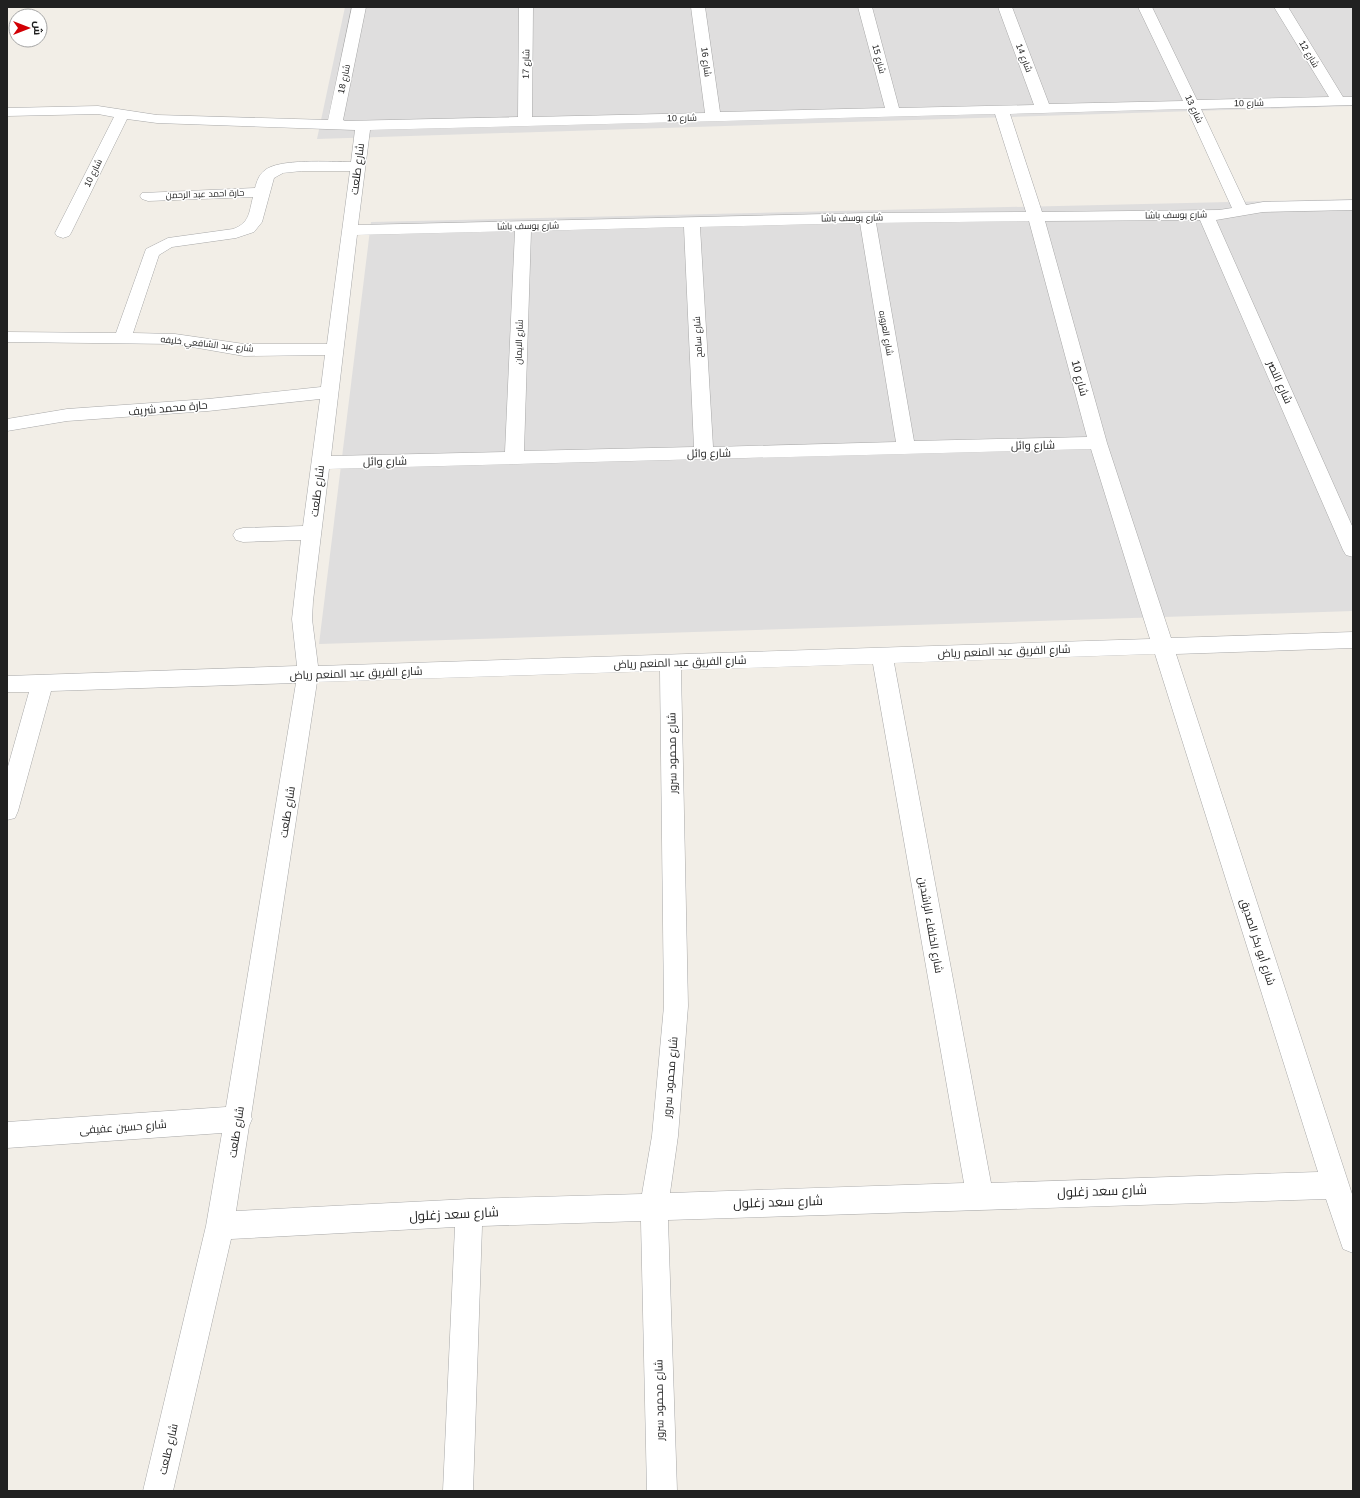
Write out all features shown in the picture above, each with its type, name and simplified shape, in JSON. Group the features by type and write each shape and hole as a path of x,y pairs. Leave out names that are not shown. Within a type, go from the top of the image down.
{"street":[{"name":"شارع 18","path":"338,125 336,119 359,7"},
{"name":"شارع 17","path":"525,122 526,7"},
{"name":"شارع 16","path":"698,7 713,117"},
{"name":"شارع 15","path":"866,7 893,111"},
{"name":"شارع 14","path":"1005,7 1044,108"},
{"name":"شارع 13","path":"1145,7 1241,211"},
{"name":"شارع 12","path":"1281,7 1338,101"},
{"name":"شارع 10","path":"363,126 893,111 1001,110 1353,101"},
{"path":"7,112 72,109 98,110 157,119 363,126"},
{"name":"شارع 10","path":"1001,110 1036,217 1098,443 1164,646"},
{"name":"شارع 10","path":"64,233 123,113"},
{"name":"شارع طلعت","path":"158,1491 220,1226 239,1119 308,674 302,619 303,601 363,126"},
{"path":"122,339 152,252 158,247 168,243 236,233 248,229 254,222 268,175 282,168 358,167"},
{"name":"حارة احمد عبد الرحمن","path":"148,196 262,192"},
{"name":"شارع يوسف باشا","path":"350,230 867,218 1206,215 1274,207 1353,205"},
{"name":"شارع النصر","path":"1206,215 1353,550"},
{"name":"شارع العروبه","path":"867,218 906,448"},
{"name":"شارع سامح","path":"692,222 704,453"},
{"name":"شارع الايمان","path":"514,458 523,226"},
{"name":"شارع عبد الشافعي خليفه","path":"7,337 176,339 244,350 335,349"},
{"name":"حارة محمد شريف","path":"7,425 33,419 191,406 329,392"},
{"name":"شارع وائل","path":"320,463 1098,443"},
{"path":"243,535 312,532"},
{"name":"شارع الفريق عبد المنعم رياض","path":"7,684 1353,640"},
{"name":"شارع أبو بكر الصديق","path":"1164,646 1353,1239"},
{"name":"شارع الخلفاء الراشدين","path":"882,655 980,1195"},
{"name":"شارع محمود سرور","path":"662,1491 654,1206 665,1136 676,1006 670,662"},
{"path":"7,811 42,683"},
{"name":"شارع حسين عفيفى","path":"7,1135 239,1119"},
{"name":"شارع سعد زغلول","path":"220,1226 469,1213 654,1206 1335,1184"},
{"path":"458,1491 469,1213"}],"shaded area":[{"path":"345,7 1353,7 1353,106 317,139"},
{"path":"1353,199 1353,611 319,644 371,222"}]}
